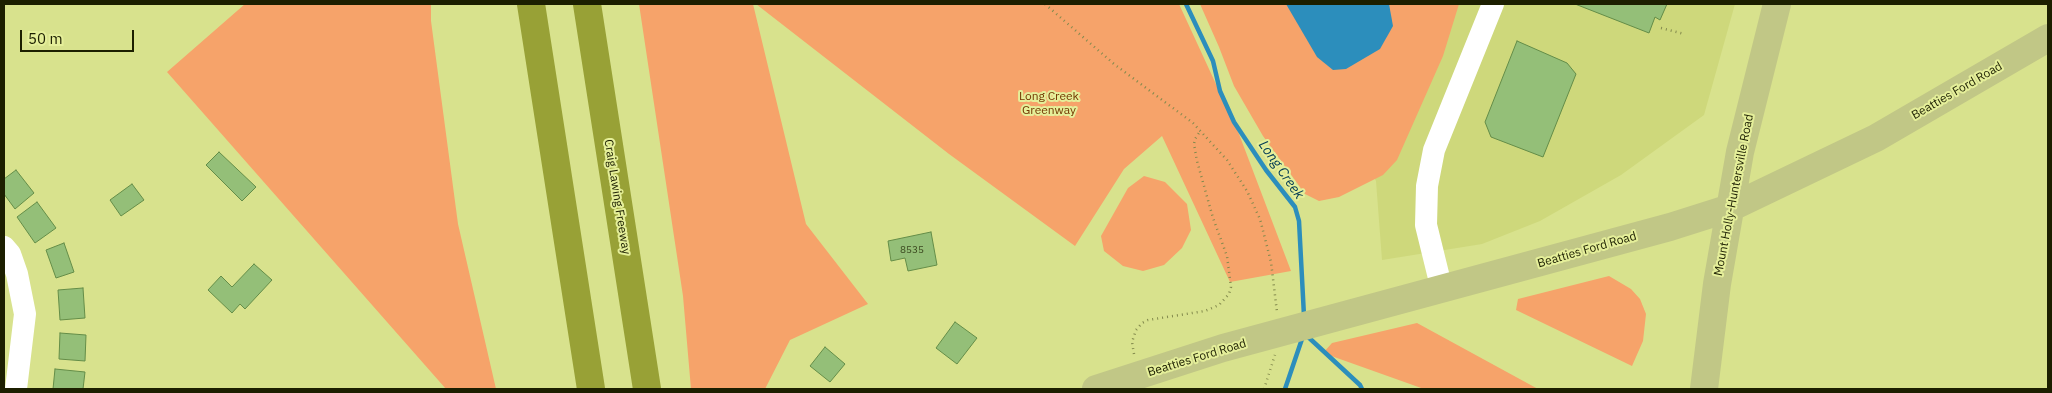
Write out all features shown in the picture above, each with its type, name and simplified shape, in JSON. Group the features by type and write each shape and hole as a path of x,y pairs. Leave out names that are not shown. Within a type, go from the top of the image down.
{"highway":[{"path":"531,4 591,389"},
{"name":"Craig Lawing Freeway","path":"587,4 647,389"}],"main road":[{"name":"Mount Holly-Huntersville Road","path":"1704,389 1717,284 1740,152 1777,4"},
{"name":"Beatties Ford Road","path":"1096,389 1223,348 1264,346 1378,307 1670,227 1730,208 1876,138 2048,38"}],"street":[{"path":"1442,290 1426,226 1427,186 1434,150 1493,4"},
{"path":"4,247 10,254 17,274 25,314 16,389"}],"path":[{"path":"1045,4 1114,64 1201,130 1227,160 1255,206 1271,262 1277,320"},
{"path":"1661,28 1684,34"},
{"path":"1143,374 1132,351 1132,342 1136,330 1142,324 1148,320 1205,311 1225,300 1231,286 1227,256 1213,218 1197,161 1194,144 1201,130"},
{"path":"1264,346 1272,369 1264,389"}],"shaded area":[{"path":"1277,4 1735,4 1704,115 1621,175 1540,221 1482,244 1382,260 1376,181"}],"green space":[{"path":"245,4 431,4 431,21 458,224 496,389 446,389 167,72"},
{"path":"639,4 753,4 806,224 868,304 790,340 765,389 691,389 683,296"},
{"name":"Long Creek Greenway","path":"756,4 1179,4 1239,134 1291,271 1230,282 1162,136 1124,169 1075,246 949,154"},
{"path":"1200,4 1459,4 1443,56 1397,160 1383,175 1339,197 1319,201 1305,194 1263,136 1234,86"},
{"path":"1144,176 1165,182 1187,204 1191,230 1182,248 1164,265 1143,271 1123,266 1104,251 1101,236 1128,188"},
{"path":"1609,276 1631,289 1640,299 1646,314 1643,341 1632,366 1516,310 1518,299"},
{"path":"1417,323 1538,389 1424,389 1323,353 1332,343"}],"water":[{"path":"1286,4 1389,4 1393,26 1380,49 1346,69 1333,70 1317,57"}],"building":[{"path":"1575,4 1667,4 1660,20 1655,17 1649,33"},
{"path":"1517,41 1567,63 1576,74 1543,157 1491,137 1485,122"},
{"path":"219,152 256,187 242,201 206,165"},
{"path":"16,170 34,193 15,209 4,194 4,179"},
{"path":"132,184 144,200 121,216 110,200"},
{"path":"37,202 56,228 35,243 17,217"},
{"path":"931,232 937,265 908,271 905,258 891,261 888,241"},
{"path":"64,243 74,272 56,278 46,250"},
{"path":"254,264 272,280 245,309 240,304 232,313 208,290 221,276 232,287"},
{"path":"83,288 85,318 60,320 58,290"},
{"path":"955,322 977,338 957,364 936,348"},
{"path":"60,333 86,335 85,361 59,359"},
{"path":"825,347 845,364 830,382 810,366"},
{"path":"55,369 85,372 83,389 53,389"}],"waterway":[{"name":"Long Creek","path":"1186,4 1213,61 1220,91 1234,122 1266,170 1295,207 1299,221 1304,316"},
{"path":"1306,335 1362,389"},
{"name":"Long Creek","path":"1285,389 1303,336"}]}
